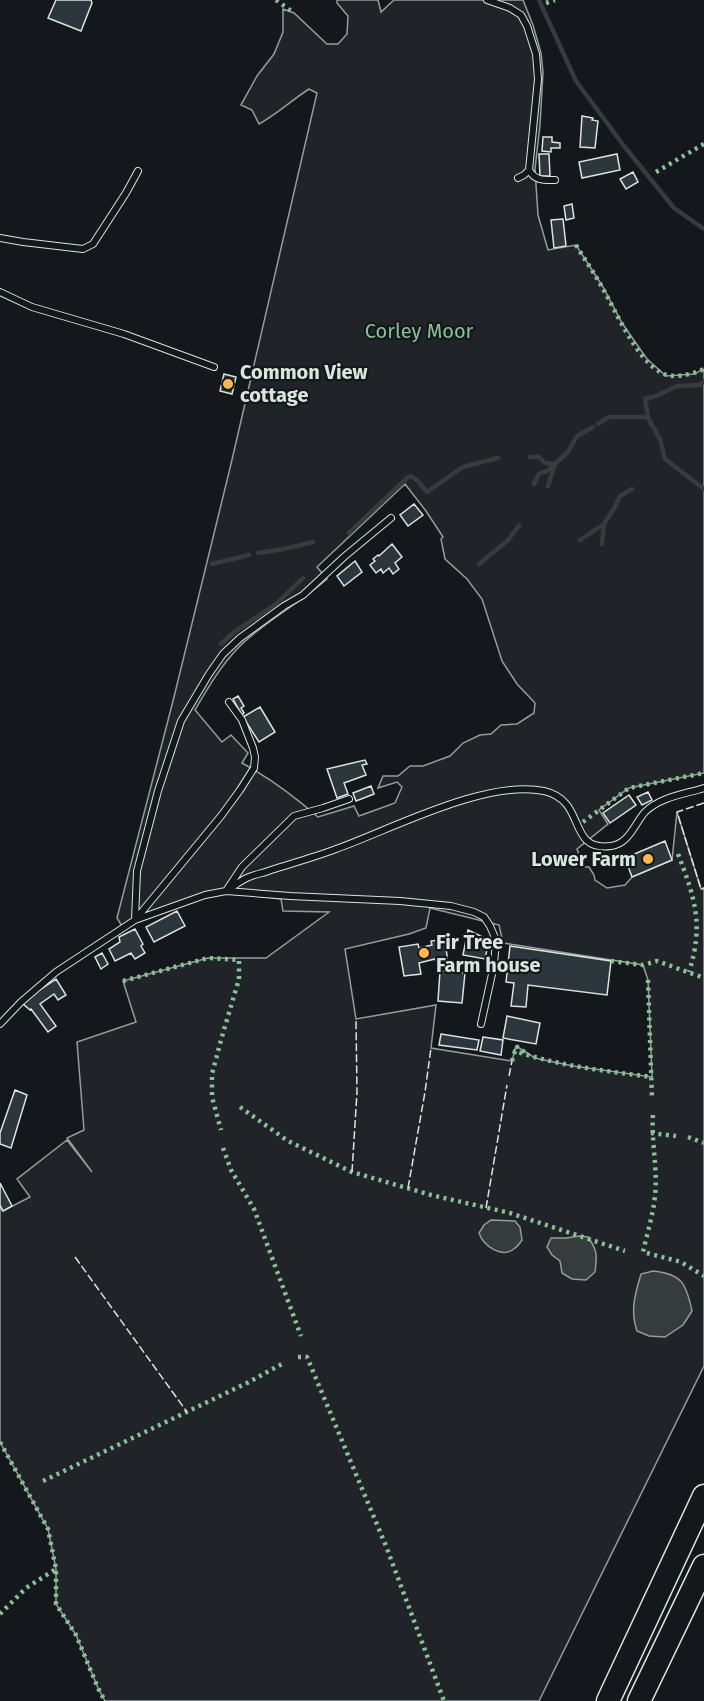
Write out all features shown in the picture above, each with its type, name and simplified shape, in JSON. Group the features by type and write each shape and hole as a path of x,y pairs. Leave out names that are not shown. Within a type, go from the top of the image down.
{"highway":[{"path":"608,1701 704,1496"},
{"path":"639,1701 704,1566"}],"lane":[{"path":"487,0 521,15 527,26 536,54 538,79 529,170 532,176 555,180"},
{"path":"518,178 524,176 529,170"},
{"path":"0,238 83,249 93,244 138,171"},
{"path":"0,292 32,307 124,334 214,367"},
{"path":"135,920 137,871 158,791 181,721 209,674 223,654 240,638 303,595 391,518"},
{"path":"135,920 207,834 254,768 254,748 242,720 229,702"},
{"path":"226,891 248,877 334,850 422,814 478,796 513,789 547,792 561,798 570,807 583,838 588,844 610,847 626,839 648,809 663,800 704,788"},
{"path":"226,891 242,867 294,816 349,799"},
{"path":"0,1024 21,1002 56,972 135,920 205,895 226,891 451,906 484,917 496,940 491,983 481,1023"}],"green space":[{"name":"Corley Moor","path":"337,0 378,0 381,12 394,0 523,0 541,53 543,72 535,169 538,215 548,250 576,245 603,287 622,323 647,359 666,376 694,374 704,369 704,773 629,788 599,810 608,824 577,849 584,867 589,867 595,880 607,888 625,885 632,877 672,860 677,812 701,889 704,888 704,1366 539,1701 105,1701 76,1635 56,1604 56,1569 48,1529 0,1442 0,1207 3,1211 30,1197 17,1179 67,1140 92,1172 67,1138 84,1130 77,1042 136,1022 123,981 208,958 266,958 329,912 283,911 281,899 236,893 215,894 158,913 123,928 117,918 231,464 317,93 309,89 259,124 252,110 241,105 257,76 274,54 283,32 283,9 294,13 327,44 338,44 347,34 348,16","holes":["405,484 443,537 441,539 445,559 467,579 482,599 502,661 517,684 535,703 534,713 517,724 501,725 491,734 480,735 463,743 450,756 423,766 410,766 398,776 383,776 378,788 397,782 402,787 395,803 359,816 354,806 318,817 282,788 242,763 248,753 231,735 222,742 195,710 220,670 238,648 327,579 317,567","430,908 499,925 503,943 643,965 648,980 652,1077 573,1066 535,1058 516,1046 512,1061 431,1048 436,1005 356,1019 345,949 426,928"]}],"shaded area":[{"path":"491,1220 515,1221 520,1227 522,1240 510,1251 500,1252 489,1247 479,1233"},
{"path":"588,1237 596,1254 595,1272 586,1280 572,1279 562,1273 560,1261 547,1247 551,1238"},
{"path":"653,1271 663,1272 681,1282 685,1287 692,1311 683,1325 665,1337 649,1336 637,1331 635,1324 634,1302 641,1274"}],"building":[{"path":"56,0 91,0 92,3 81,31 48,18"},
{"path":"582,116 598,121 595,148 580,147"},
{"path":"543,137 552,137 552,142 560,143 560,148 551,148 551,152 542,151"},
{"path":"539,154 549,154 550,176 540,176"},
{"path":"617,154 620,170 582,178 579,162"},
{"path":"633,172 638,182 626,189 620,179"},
{"path":"572,204 574,218 566,220 564,206"},
{"path":"563,219 566,246 554,248 551,220"},
{"name":"Common View cottage","path":"224,374 236,377 232,394 220,391"},
{"path":"414,504 423,515 408,526 400,515"},
{"path":"392,544 402,557 395,563 399,569 393,574 389,568 383,573 381,569 376,573 370,565 375,561 373,559"},
{"path":"355,561 362,572 344,586 337,576"},
{"path":"238,696 244,706 241,708 244,713 242,715 233,699"},
{"path":"260,707 275,732 259,742 243,717"},
{"path":"365,760 367,764 362,765 366,775 344,783 348,794 337,798 327,769"},
{"path":"371,786 374,794 356,801 353,793"},
{"path":"648,792 652,800 642,805 637,797"},
{"name":"Lower Farm","path":"629,795 636,805 610,823 603,813"},
{"name":"Lower Farm","path":"665,841 672,860 632,877 625,858"},
{"path":"177,911 185,926 154,942 146,927"},
{"path":"135,929 145,953 135,959 131,953 115,961 109,949 120,942 119,937"},
{"path":"468,930 489,940 485,959 463,955"},
{"name":"Fir Tree Farm house","path":"445,939 448,964 437,965 435,959 419,963 421,974 404,976 399,947 418,944 419,948 432,945 431,941"},
{"path":"510,946 611,961 607,995 528,985 526,1007 511,1006 514,983 506,982"},
{"path":"102,953 108,964 101,969 95,957"},
{"path":"440,971 465,973 462,1003 438,1001"},
{"path":"56,979 66,995 58,1000 54,994 40,1004 56,1026 48,1032 31,1009 21,1002"},
{"path":"507,1016 540,1023 536,1044 503,1038"},
{"path":"441,1034 479,1040 477,1050 439,1045"},
{"path":"483,1037 503,1040 501,1055 480,1051"},
{"path":"15,1090 27,1095 11,1148 0,1144 0,1133"},
{"path":"0,1183 12,1206 3,1211 0,1205"}],"waterway":[{"path":"539,0 576,81 674,208 704,229"},
{"path":"598,424 609,417 648,417 645,399 677,386 700,385 704,381"},
{"path":"649,420 660,439 665,459 704,489"},
{"path":"534,484 539,474 547,471 568,452 577,436 593,427"},
{"path":"530,457 539,457 545,463 555,464 548,486"},
{"path":"349,533 407,478 411,476 427,492 463,467 498,458"},
{"path":"602,544 604,524 620,496 632,489"},
{"path":"580,540 604,524"},
{"path":"479,564 507,541 519,526"},
{"path":"258,553 313,542"},
{"path":"212,564 249,555"},
{"path":"221,644 233,633 276,604 303,578"}],"hedge":[{"path":"276,0 294,13"},
{"path":"546,3 555,0"},
{"path":"656,172 704,144"},
{"path":"576,245 600,283 627,334 651,365 670,376 704,369"},
{"path":"583,822 629,788 704,773"},
{"path":"678,854 696,912 696,940 689,972"},
{"path":"123,981 208,958 239,960 239,979 212,1074 212,1097 221,1130"},
{"path":"611,961 643,965 657,961 704,978"},
{"path":"648,980 652,1098"},
{"path":"516,1046 526,1053"},
{"path":"512,1061 515,1051 566,1064 652,1077"},
{"path":"240,1107 288,1141 352,1172 431,1195 510,1213 625,1251"},
{"path":"653,1115 655,1196 643,1252 681,1262 704,1276"},
{"path":"651,1133 676,1136"},
{"path":"688,1137 704,1143"},
{"path":"223,1148 231,1170 254,1209 301,1336"},
{"path":"298,1357 307,1357 386,1546 444,1701"},
{"path":"43,1481 282,1364"},
{"path":"0,1442 48,1529 56,1569 56,1604 76,1635 105,1701"},
{"path":"0,1614 26,1588 56,1569"}],"fence":[{"path":"704,803 677,812 701,889 704,888"},
{"path":"352,1172 357,1092 356,1020"},
{"path":"408,1188 431,1048"},
{"path":"509,1076 512,1061"},
{"path":"486,1208 507,1085"},
{"path":"75,1257 187,1412"}],"place":[{"name":"Common View cottage","path":"228,384"},
{"name":"Lower Farm","path":"648,859"},
{"name":"Fir Tree Farm house","path":"424,953"}]}
